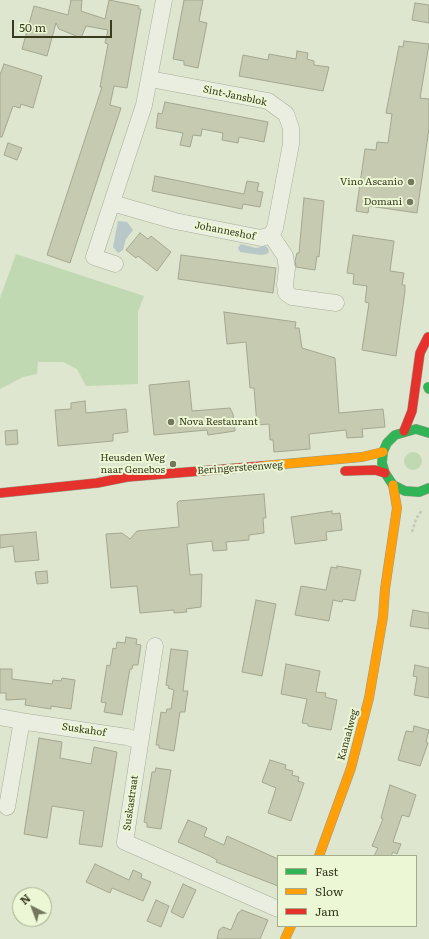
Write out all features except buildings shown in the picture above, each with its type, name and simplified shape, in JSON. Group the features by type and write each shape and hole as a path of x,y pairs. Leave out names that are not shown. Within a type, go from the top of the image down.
{"main road":[{"path":"404,431 412,411 420,353 429,338"},
{"path":"426,400 429,388 429,377"},
{"path":"426,420 428,432 416,429 404,431 394,435 383,452 382,463 385,473 393,485 405,491 418,492 429,488"},
{"name":"Beringersteenweg","path":"0,492 97,483 127,477 362,457 383,452"},
{"path":"333,472 363,469 385,473"},
{"name":"Beringersteenweg","path":"97,483 127,486 166,484"},
{"name":"Kanaalweg","path":"319,855 351,768 369,698 383,616 385,589 397,508 393,485"},
{"path":"413,501 418,492"},
{"name":"Kanaalweg","path":"383,616 399,563"},
{"path":"285,939 291,927"}],"street":[{"path":"115,264 94,257 144,105 164,0"},
{"name":"Sint-Jansblok","path":"150,79 268,101 286,114 291,128 287,169 275,228 271,235"},
{"name":"Johanneshof","path":"112,203 175,221 261,238 271,235"},
{"path":"271,235 285,256 287,268 285,285 286,293 292,297 336,303"},
{"name":"Suskastraat","path":"154,646 125,842 277,909"},
{"name":"Suskahof","path":"0,717 127,737 140,741"},
{"path":"7,807 21,726 27,722"}],"green space":[{"path":"16,254 144,296 138,312 138,384 86,386 77,369 63,362 38,362 37,374 23,377 0,389 0,298"},
{"path":"413,452 419,455 422,461 419,467 413,470 407,467 404,461 407,455"}],"shaded area":[{"path":"118,221 127,222 133,230 126,239 123,250 118,253 113,247"},
{"path":"241,244 256,248 265,246 268,248 269,252 261,255 240,252 238,248"}],"traffic: fast":[{"path":"429,433 416,429 395,435 387,443 383,452 382,463 385,473 393,485 405,491 419,492 429,488"}],"traffic: slow":[{"path":"262,466 362,457 383,452"},
{"path":"319,855 351,768 369,698 383,617 385,589 397,508 393,485"},
{"path":"285,939 291,927"}],"traffic: jam":[{"path":"404,431 412,411 420,353 428,337"},
{"path":"0,493 97,483 127,477 262,466"},
{"path":"345,471 375,470 385,473"}],"place":[{"name":"Vino Ascanio","path":"411,182"},
{"name":"Domani","path":"410,202"},
{"name":"Nova Restaurant","path":"171,422"},
{"name":"Heusden Weg naar Genebos","path":"173,464"}]}
